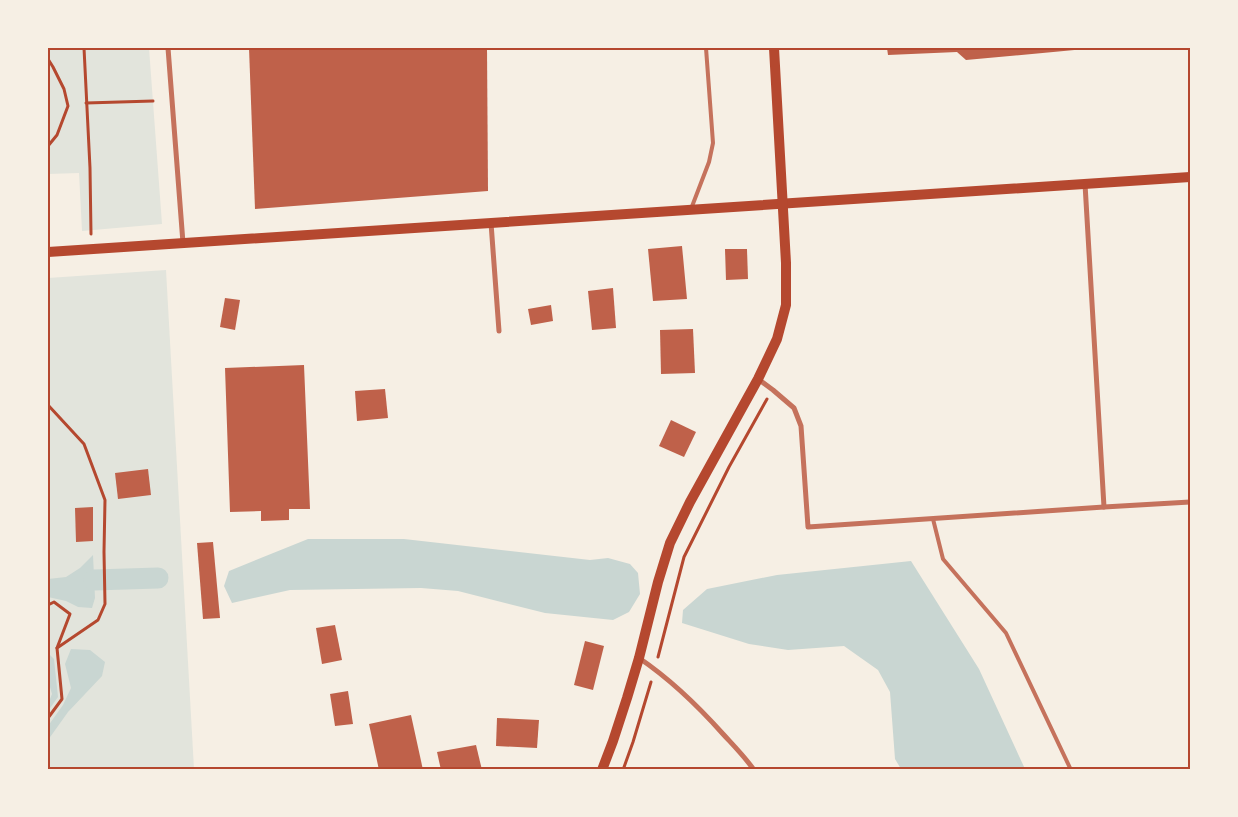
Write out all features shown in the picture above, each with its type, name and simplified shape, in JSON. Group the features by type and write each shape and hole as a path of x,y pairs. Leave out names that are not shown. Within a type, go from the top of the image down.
{"main road":[{"path":"602,770 619,724 639,658 670,543 690,502 778,339 786,305 786,262 774,48"},
{"path":"48,252 1190,177"}],"street":[{"path":"168,48 183,243"},
{"path":"1085,184 1104,507"},
{"path":"491,222 499,331"},
{"path":"758,379 794,408 801,426 808,527 1190,502"},
{"path":"639,658 655,669 704,713 754,770"}],"lane":[{"path":"690,209 709,162 713,143 706,48"},
{"path":"933,519 943,560 1006,633 1071,770"}],"path":[{"path":"84,48 90,168 91,235"},
{"path":"48,59 64,89 68,106 57,135 48,146"},
{"path":"86,103 153,101"},
{"path":"624,770 655,669 684,556 729,467 773,390"},
{"path":"48,405 84,444 105,500 105,604 98,620 57,648"},
{"path":"48,605 54,602 70,614 57,648 62,699 48,718"}],"shaded area":[{"path":"48,48 149,48 162,224 82,231 79,173 48,174"},
{"path":"166,270 194,769 48,769 48,278"},
{"path":"308,539 404,539 590,560 608,558 630,564 638,573 640,594 629,612 613,620 545,613 458,591 421,588 290,590 232,603 224,586 229,571"},
{"path":"93,555 95,598 92,608 78,607 66,601 48,597 48,579 66,577 80,568"},
{"path":"911,561 979,669 1025,769 901,769 895,759 890,692 878,670 844,646 788,650 749,644 682,623 683,610 707,589 777,575"},
{"path":"71,649 90,650 105,662 102,676 68,712 48,740 48,726 63,705 71,688 65,664"},
{"path":"48,653 54,659 58,697 48,711 48,704 52,694 48,680"}],"building":[{"path":"249,48 487,48 488,191 255,209"},
{"path":"887,48 1085,49 966,60 957,52 888,55"},
{"path":"682,246 687,299 653,301 648,249"},
{"path":"725,249 747,249 748,279 726,280"},
{"path":"613,288 616,328 592,330 588,291"},
{"path":"225,298 240,300 235,330 220,327"},
{"path":"551,305 553,321 531,325 528,309"},
{"path":"693,329 695,373 661,374 660,330"},
{"path":"304,365 310,509 289,509 289,520 261,521 261,511 230,512 225,368"},
{"path":"385,389 388,418 357,421 355,391"},
{"path":"671,420 696,432 684,457 659,446"},
{"path":"148,469 151,495 118,499 115,473"},
{"path":"93,507 93,541 76,542 75,508"},
{"path":"213,542 220,618 203,619 197,543"},
{"path":"335,625 342,660 322,664 316,628"},
{"path":"585,641 604,646 593,690 574,685"},
{"path":"348,691 353,724 335,726 330,694"},
{"path":"411,715 423,770 379,770 369,724"},
{"path":"497,718 539,720 537,748 496,746"},
{"path":"476,745 482,770 441,770 437,752"}],"waterway":[{"path":"94,580 158,578"}]}
